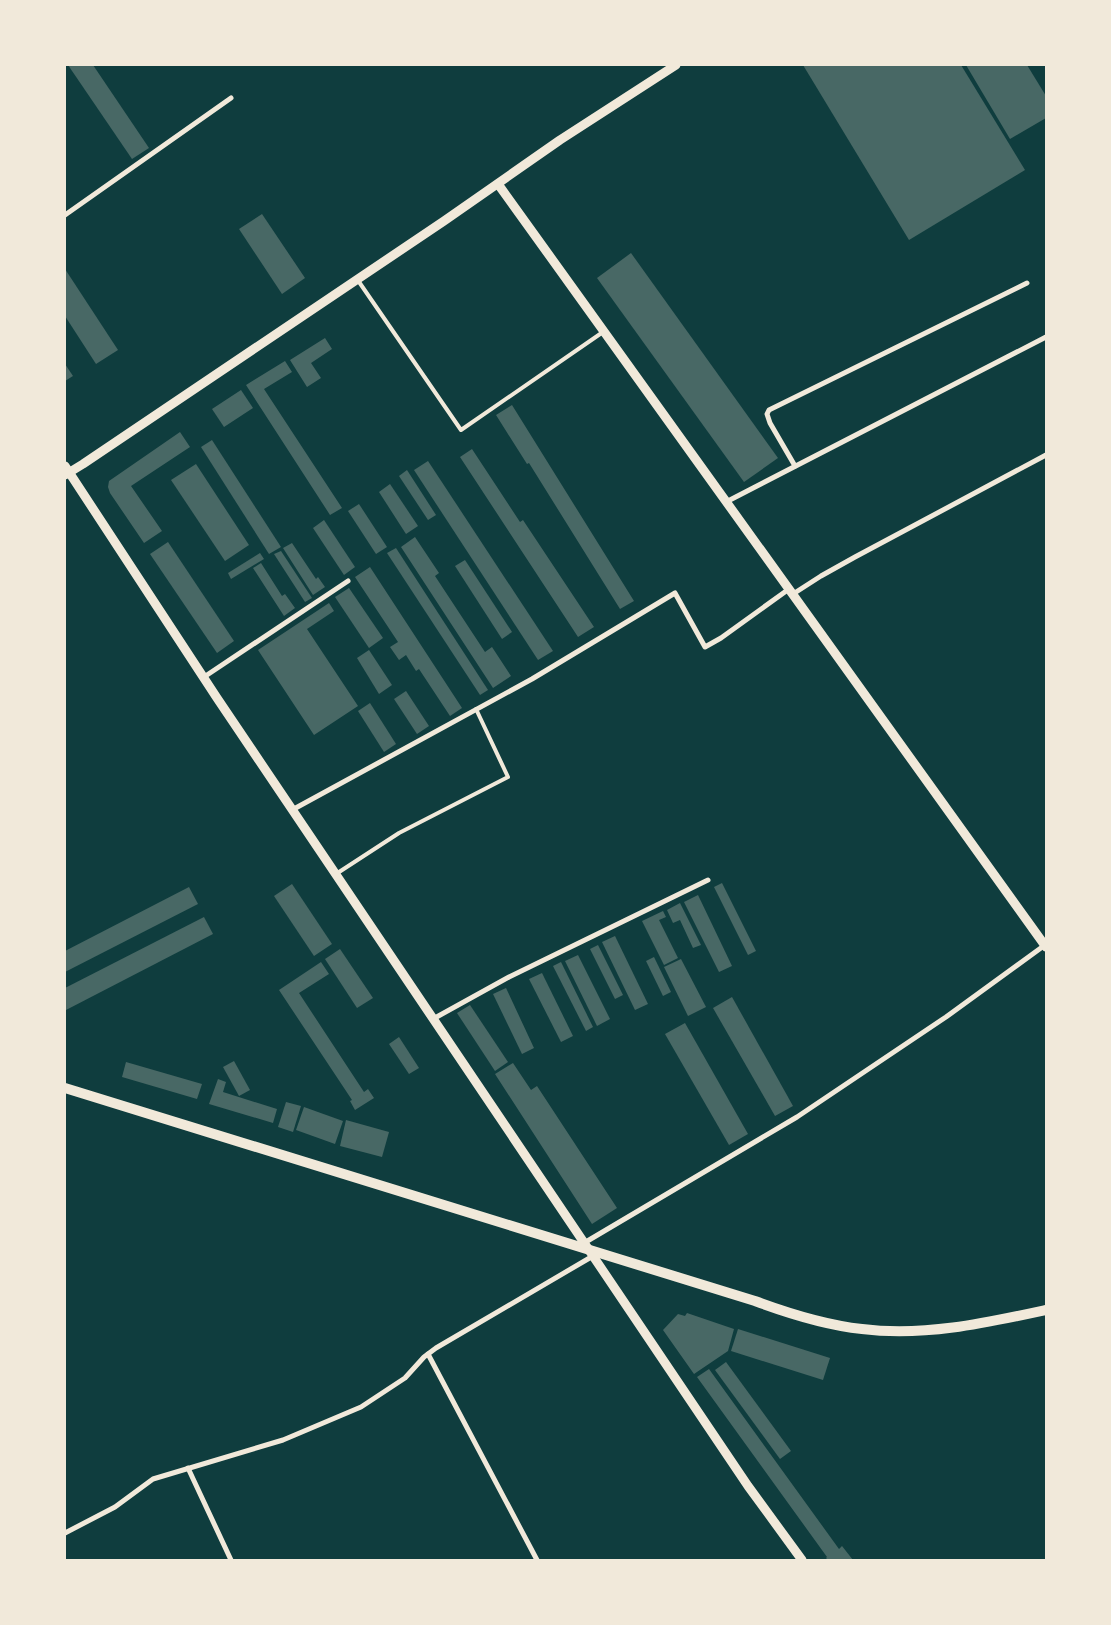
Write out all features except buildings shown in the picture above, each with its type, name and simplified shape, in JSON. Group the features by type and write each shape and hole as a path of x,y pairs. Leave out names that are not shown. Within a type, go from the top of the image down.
{"main road":[{"path":"65,1088 755,1301 801,1317 863,1330 896,1331 943,1329 981,1324 1046,1310"}],"street":[{"path":"676,65 560,140 357,280 66,471 748,1486 802,1560"},
{"path":"65,215 231,98"},
{"path":"65,1533 115,1507 153,1478 283,1440 361,1407 405,1378 428,1354 798,1117 946,1017 1046,945 498,184"},
{"path":"795,466 770,423 767,414 769,410 1027,283"},
{"path":"726,502 1046,337"},
{"path":"292,810 532,679 675,593 705,647 791,592 1046,455"},
{"path":"204,677 348,581"},
{"path":"433,1019 509,976 708,880"},
{"path":"428,1354 537,1560"},
{"path":"188,1468 231,1560"}],"lane":[{"path":"357,280 461,430 604,331"},
{"path":"336,874 398,833 508,777 476,709"}]}
